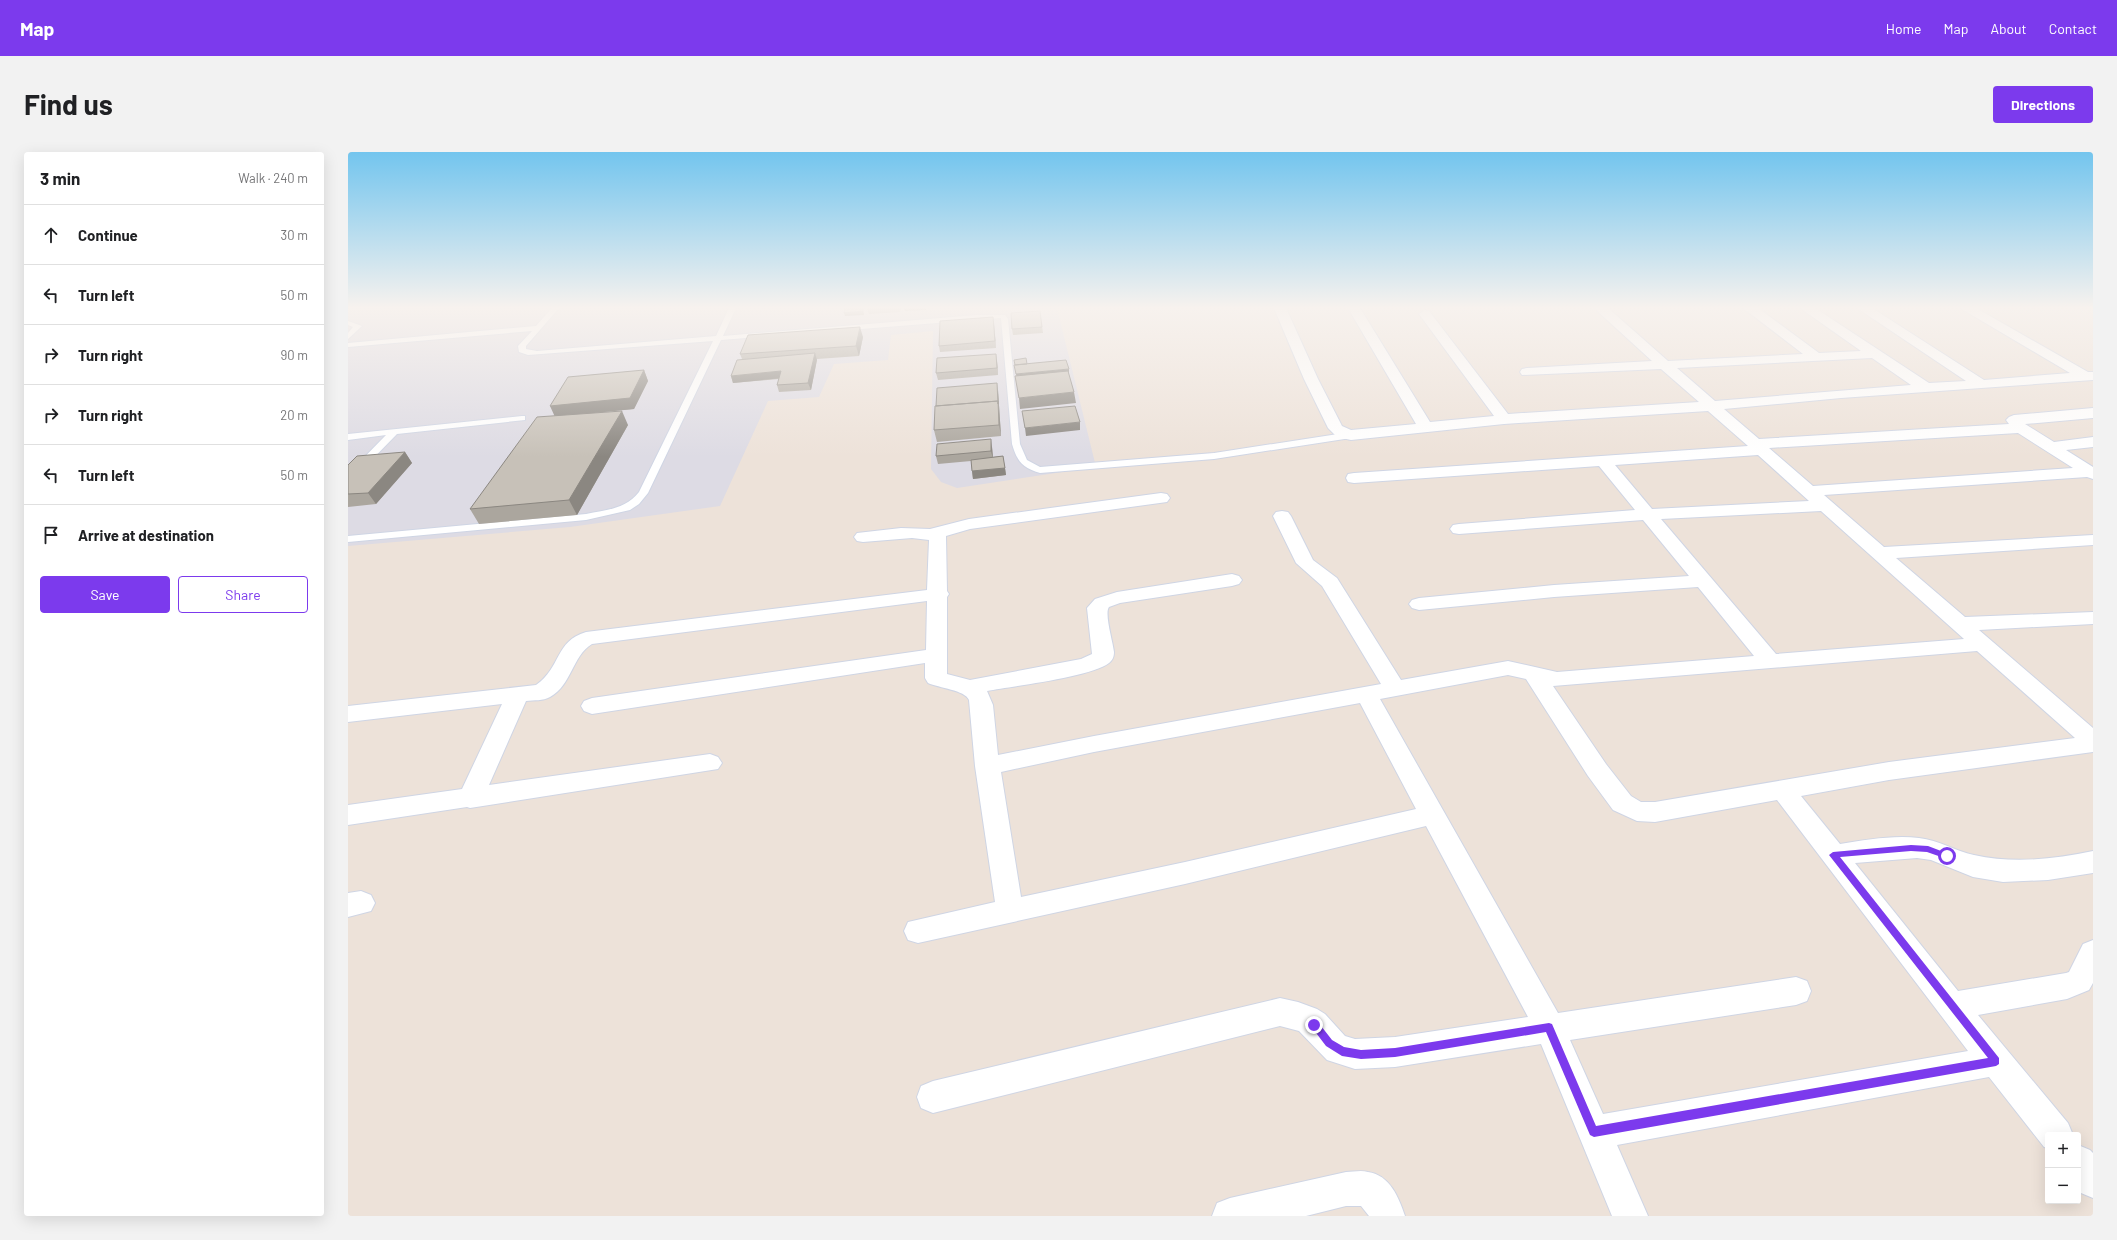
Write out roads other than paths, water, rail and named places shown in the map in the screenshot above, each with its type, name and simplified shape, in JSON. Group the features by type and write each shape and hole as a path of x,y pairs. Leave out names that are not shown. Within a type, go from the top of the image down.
{"street":[{"path":"1302,358 1336,428 1343,434 1351,435 1504,419 1710,406 2089,376"},
{"path":"1384,358 1426,428"},
{"path":"1458,358 1504,419"},
{"path":"1655,358 2093,741"},
{"path":"1527,372 1805,358"},
{"path":"1880,358 1926,388"},
{"path":"1940,358 1981,384"},
{"path":"2056,358 2089,376"},
{"path":"2092,473 2021,428 2014,420 2093,413"},
{"path":"1354,478 1603,461 1758,447 2021,428"},
{"path":"2052,447 2093,442"},
{"path":"1603,461 1772,662"},
{"path":"1808,491 2092,473"},
{"path":"863,537 932,534 969,524 1161,498"},
{"path":"1459,529 1647,514 1825,506"},
{"path":"1282,516 1305,563 1330,582 1395,689"},
{"path":"932,534 938,537 939,542 936,678 944,683 970,687 1081,666 1092,663 1103,657 1103,648 1097,618 1097,608 1102,603 1117,598 1232,580"},
{"path":"1880,554 2093,540"},
{"path":"1419,604 1554,591 1703,581"},
{"path":"348,714 542,692 552,685 558,678 575,644 586,639 939,594"},
{"path":"1961,624 2093,618"},
{"path":"987,766 1508,668 1522,669 1532,672 1544,679 1557,679 1982,644"},
{"path":"592,706 936,655"},
{"path":"1532,672 1597,770 1622,803 1636,811 1655,812 1889,771 2093,744"},
{"path":"970,687 977,692 981,705 987,766 1010,911"},
{"path":"470,799 518,694"},
{"path":"1366,694 1549,1027 1630,1216"},
{"path":"348,816 710,763"},
{"path":"1783,790 1951,1006 2054,1132"},
{"path":"918,931 1185,873 1432,815"},
{"path":"1833,855 1911,848 1928,849 1971,865 2009,873 2050,870 2093,862"},
{"path":"1951,1006 2067,986 2079,981 2093,953"},
{"path":"933,1097 1280,1012 1298,1015 1314,1025 1329,1043 1342,1051 1361,1055 1395,1052 1549,1027 1796,991"},
{"path":"1594,1132 1996,1061"},
{"path":"2081,1166 2093,1181"},
{"path":"1230,1216 1346,1189 1354,1189 1369,1190 1382,1204 1387,1216"}],"lane":[{"path":"348,540 586,517 627,508 636,502 643,493 708,358"},
{"path":"1008,358 1016,444 1022,462 1028,467 1040,470 1214,456 1351,435"},
{"path":"348,437 522,418"},
{"path":"348,479 394,432"}]}
